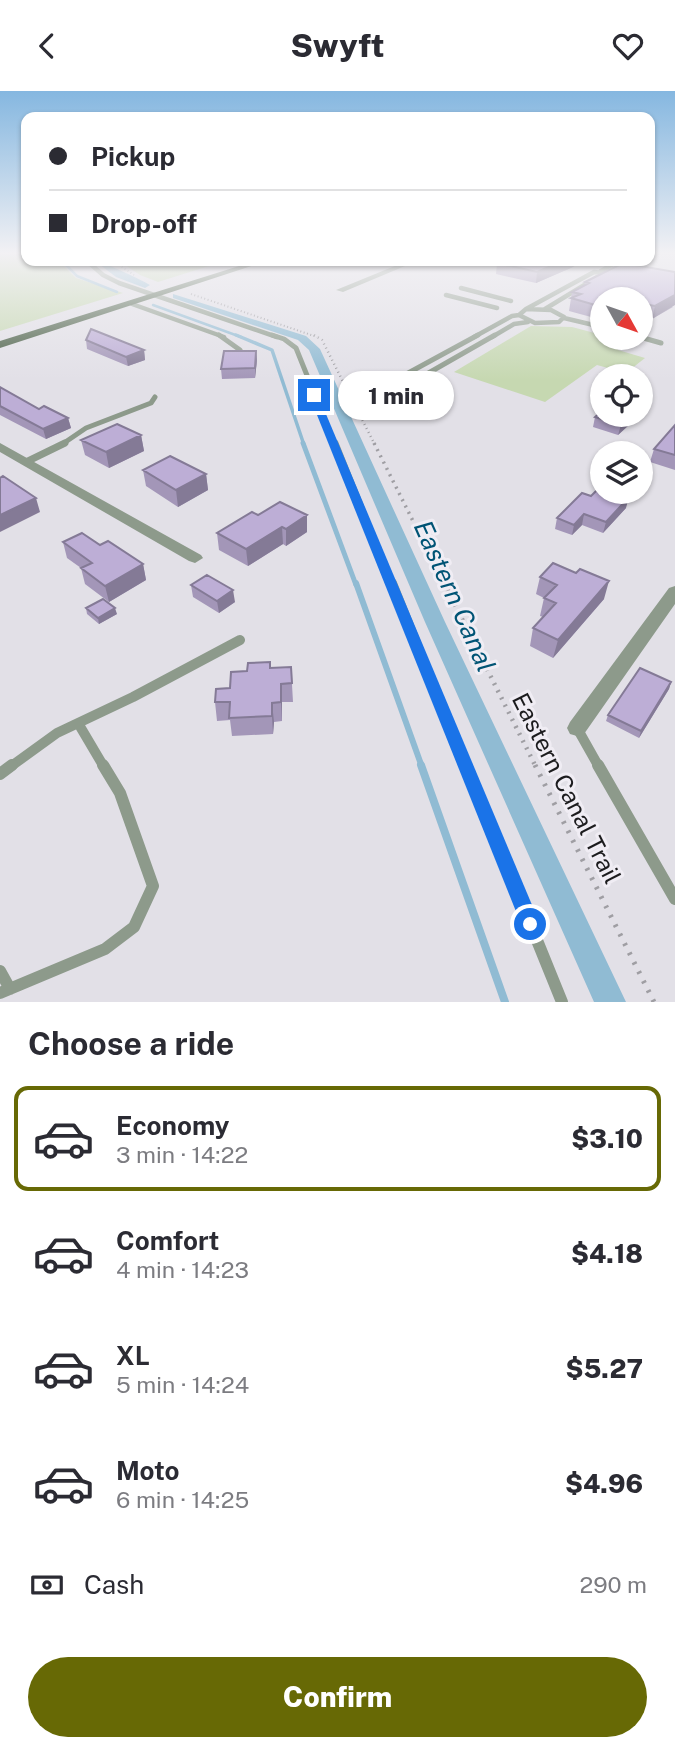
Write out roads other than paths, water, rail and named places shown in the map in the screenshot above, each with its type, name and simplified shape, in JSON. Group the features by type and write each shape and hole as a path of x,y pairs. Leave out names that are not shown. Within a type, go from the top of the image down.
{"main road":[{"path":"0,335 132,295"},
{"path":"0,345 132,304 151,295"}],"street":[{"path":"0,447 195,558"},
{"path":"577,728 675,591"}],"lane":[{"path":"171,295 284,339 296,348 562,1002"},
{"path":"446,295 497,308"},
{"path":"486,295 511,301"},
{"path":"399,381 425,381 437,387 439,395 430,401 414,404 397,401 386,394 387,386 486,330 519,315 551,295"},
{"path":"545,309 569,295"},
{"path":"132,304 225,338 240,350"},
{"path":"525,309 545,309 559,313 564,319"},
{"path":"519,315 529,322"},
{"path":"425,381 425,375 514,324 548,324 564,319 590,324"},
{"path":"653,341 661,343"},
{"path":"26,462 71,440 86,428 151,403 155,397"},
{"path":"0,773 57,733 240,640"},
{"path":"0,971 5,991 106,949 134,927 153,886 120,793 78,723"},
{"path":"577,728 675,899"}],"waterway":[{"name":"Eastern Canal","path":"176,296 302,338 314,349 435,622 610,1002"},
{"path":"153,305 239,336"},
{"path":"239,336 272,350 304,445"},
{"path":"303,443 356,585"},
{"path":"356,583 422,767"},
{"path":"421,765 505,1002"}]}
